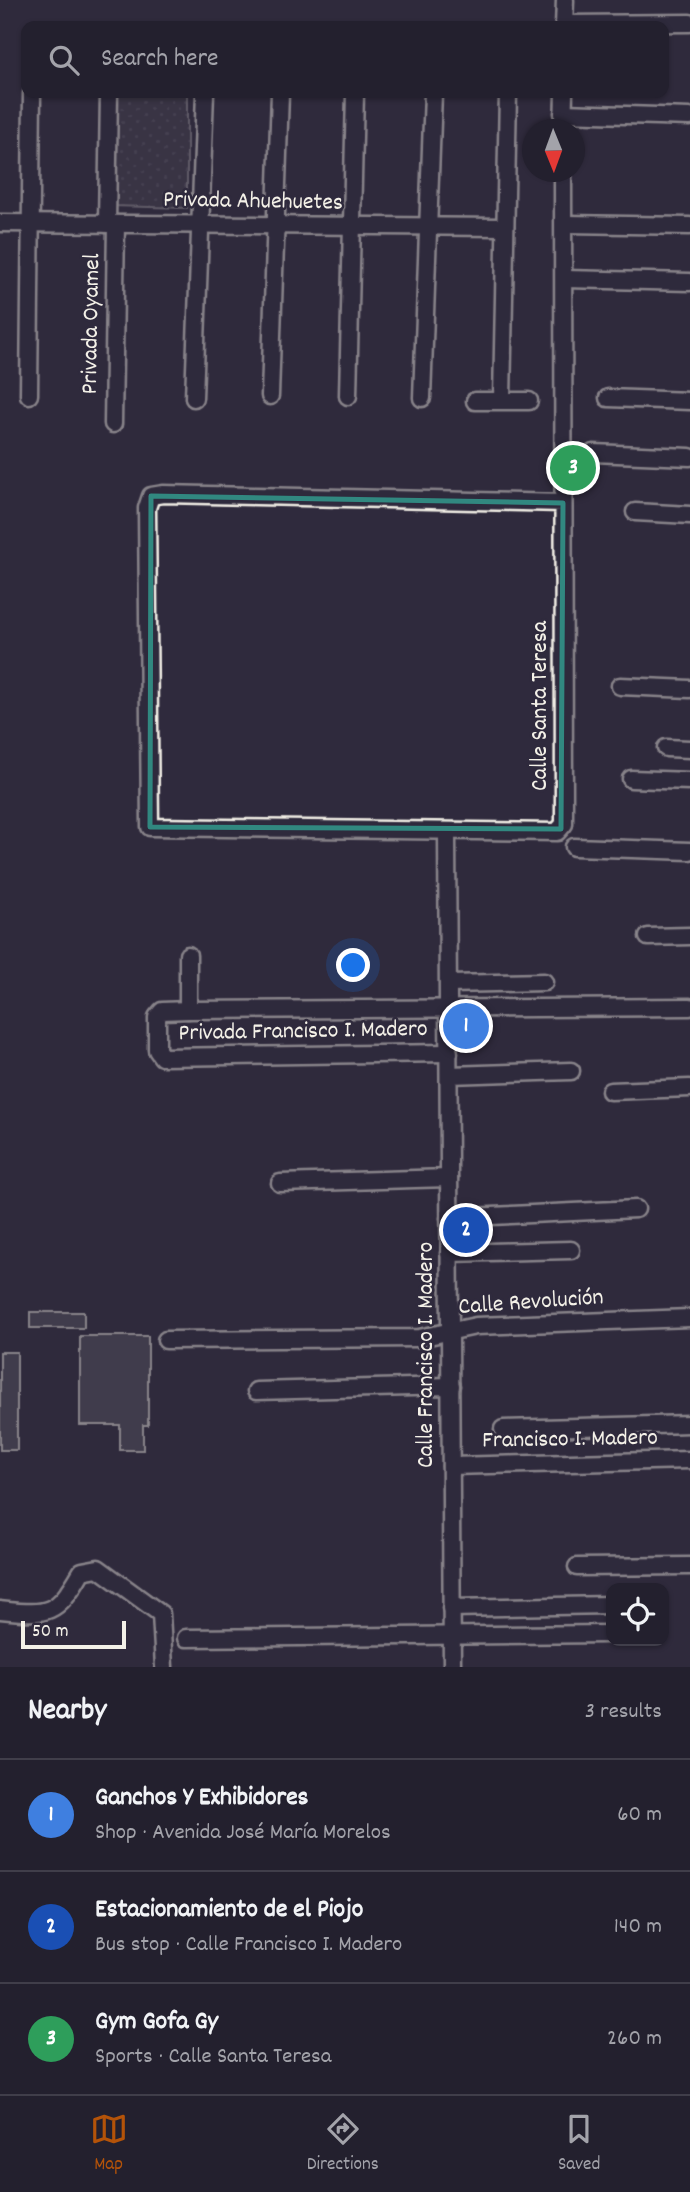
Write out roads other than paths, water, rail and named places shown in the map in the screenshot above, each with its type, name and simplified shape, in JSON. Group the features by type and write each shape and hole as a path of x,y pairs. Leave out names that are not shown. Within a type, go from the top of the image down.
{"street":[{"path":"564,21 565,0"},
{"path":"669,23 690,23"},
{"path":"29,395 32,98"},
{"name":"Privada Oyamel","path":"109,98 113,424"},
{"path":"194,398 205,98"},
{"path":"270,396 280,98"},
{"path":"348,396 355,98"},
{"path":"422,398 433,98"},
{"path":"502,400 508,98"},
{"path":"563,119 564,98"},
{"path":"585,120 690,117"},
{"name":"Calle Santa Teresa","path":"563,503 163,494 151,496 147,508 150,827 557,832 564,824 566,224 564,182"},
{"name":"Privada Ahuehuetes","path":"0,223 505,227"},
{"path":"566,224 690,226"},
{"path":"565,279 690,282"},
{"path":"608,398 690,401"},
{"path":"475,401 529,401"},
{"path":"593,453 690,457"},
{"path":"635,512 690,515"},
{"path":"620,686 690,689"},
{"path":"666,748 690,749"},
{"path":"631,779 690,781"},
{"name":"Calle Francisco I. Madero","path":"447,832 452,1667"},
{"path":"574,847 690,851"},
{"path":"648,937 690,936"},
{"path":"188,955 188,1010 690,1007"},
{"path":"449,984 544,982"},
{"name":"Privada Francisco I. Madero","path":"188,1010 158,1013 158,1055 449,1053"},
{"path":"449,1075 571,1070"},
{"path":"610,1091 690,1088"},
{"path":"280,1183 449,1178"},
{"path":"449,1218 636,1209"},
{"path":"449,1254 571,1250"},
{"name":"Calle Revolución","path":"166,1340 419,1338 476,1326 690,1318"},
{"path":"256,1391 451,1386"},
{"path":"503,1429 690,1423"},
{"name":"Francisco I. Madero","path":"451,1466 690,1460"},
{"path":"577,1567 690,1566"},
{"path":"0,1610 42,1614 56,1608 66,1598 82,1571 98,1568 161,1614 164,1667"},
{"path":"452,1608 606,1605"},
{"path":"186,1638 606,1634"}],"place":[{"name":"Gym Gofa Gy","path":"573,468"},
{"name":"Ganchos Y Exhibidores","path":"466,1026"},
{"name":"Estacionamiento de el Piojo","path":"466,1230"}]}
